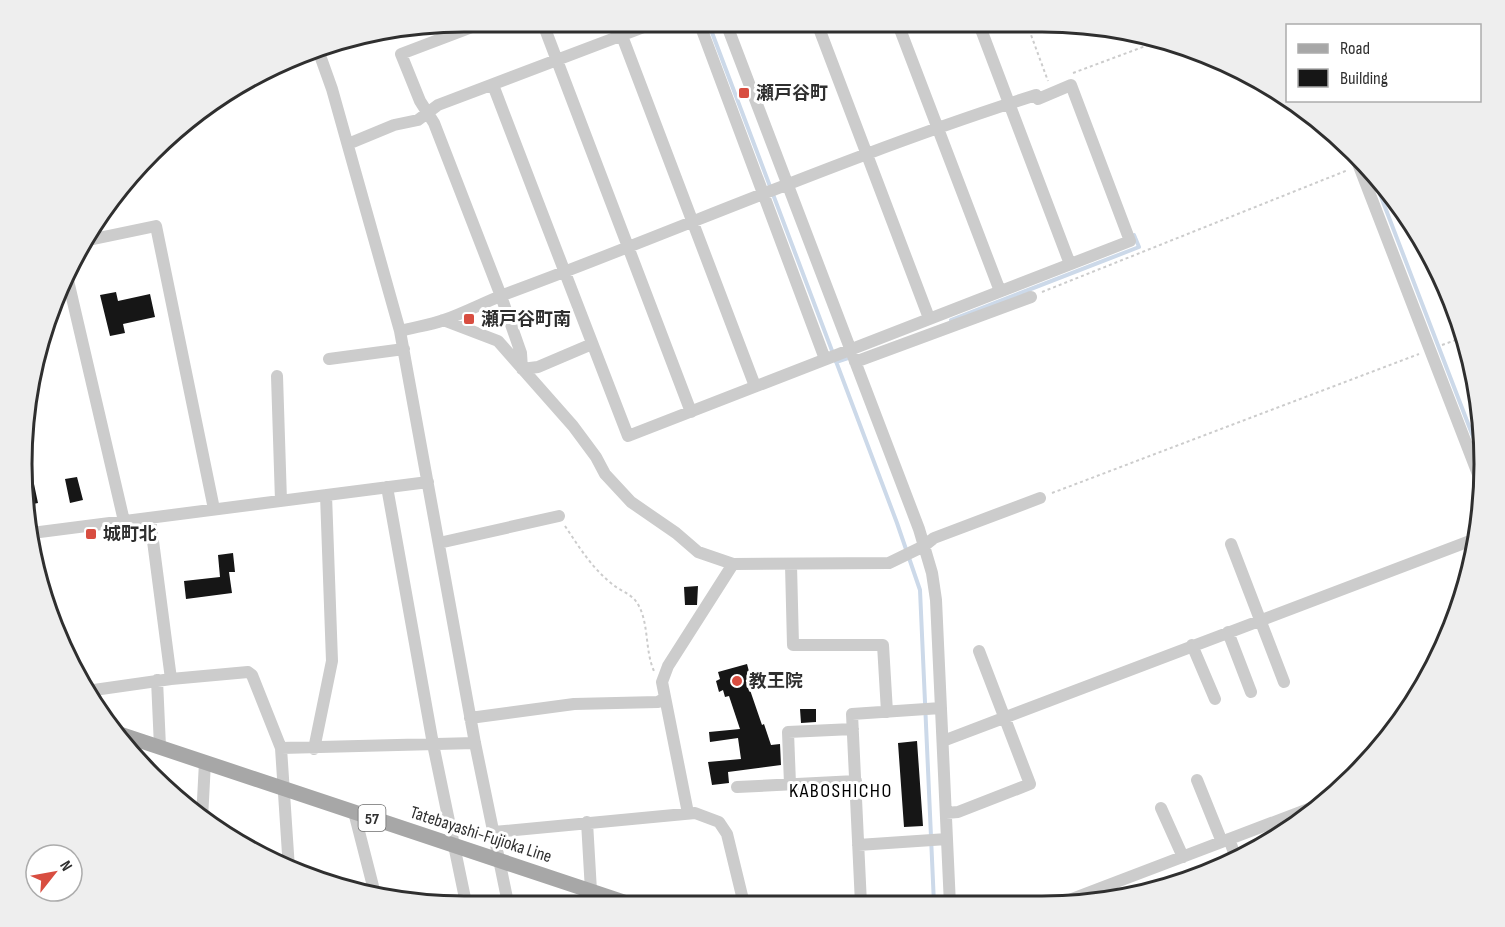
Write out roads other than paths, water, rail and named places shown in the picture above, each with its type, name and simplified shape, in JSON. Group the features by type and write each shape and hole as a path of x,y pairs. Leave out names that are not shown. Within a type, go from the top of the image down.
{"main road":[{"name":"Tatebayashi-Fujioka Line","path":"130,737 499,860 590,896"}],"street":[{"path":"459,32 401,54 427,113 434,123 501,296 521,353 522,369"},
{"path":"546,32 691,412"},
{"path":"348,144 394,125 418,120 438,105 632,32"},
{"path":"703,32 825,359"},
{"path":"730,32 924,546 932,573 936,600 950,896"},
{"path":"820,32 929,318"},
{"path":"901,32 999,291"},
{"path":"982,32 1070,264"},
{"path":"622,36 755,386"},
{"path":"320,56 348,144 404,349 470,718 507,896"},
{"path":"400,331 443,320 501,296 566,272 763,194 867,155 1009,103 1036,95 1038,99 1071,85 1130,241 628,436 592,344 566,272 494,85"},
{"path":"1363,176 1474,464"},
{"path":"94,239 156,225 214,509"},
{"path":"69,286 124,521"},
{"path":"855,362 1031,297"},
{"path":"443,320 498,341 573,426 596,457 605,474 631,502 676,533 698,552 733,564 889,563 924,546 934,538 1040,498"},
{"path":"522,369 538,367 592,344"},
{"path":"329,359 404,349"},
{"path":"277,376 280,501"},
{"path":"37,532 428,482"},
{"path":"387,487 433,744 465,896"},
{"path":"314,749 332,661 326,495"},
{"path":"439,543 559,516"},
{"path":"150,518 171,679"},
{"path":"943,741 1466,542"},
{"path":"1231,544 1284,682"},
{"path":"688,813 662,682 668,666 733,564"},
{"path":"791,565 793,645 883,645 887,712"},
{"path":"1228,632 1251,692"},
{"path":"1192,645 1215,699"},
{"path":"946,813 958,812 1030,784 979,651"},
{"path":"95,690 171,679 248,672 252,675 281,748 289,859"},
{"path":"157,681 160,747"},
{"path":"470,718 574,704 658,702 665,698"},
{"path":"861,896 852,714 941,708"},
{"path":"790,784 788,732 852,729"},
{"path":"281,748 314,749 475,743"},
{"path":"203,807 205,762"},
{"path":"1197,780 1232,851"},
{"path":"737,787 856,781"},
{"path":"1161,808 1183,856"},
{"path":"354,812 373,886"},
{"path":"494,832 695,813 719,822 727,834 742,896"},
{"path":"1087,893 1288,819"},
{"path":"587,822 593,896"},
{"path":"858,845 947,839"}],"waterway":[{"path":"712,32 897,523 920,590 934,896"},
{"path":"1381,198 1473,437"},
{"path":"951,320 1139,247 1134,235"},
{"path":"836,362 851,357"}],"place":[{"name":"瀬戸谷町","path":"744,93"},
{"name":"瀬戸谷町南","path":"469,319"},
{"name":"城町北","path":"91,534"},
{"name":"教王院","path":"737,681"}],"district":[{"name":"KABOSHICHO","path":"841,790"}]}
